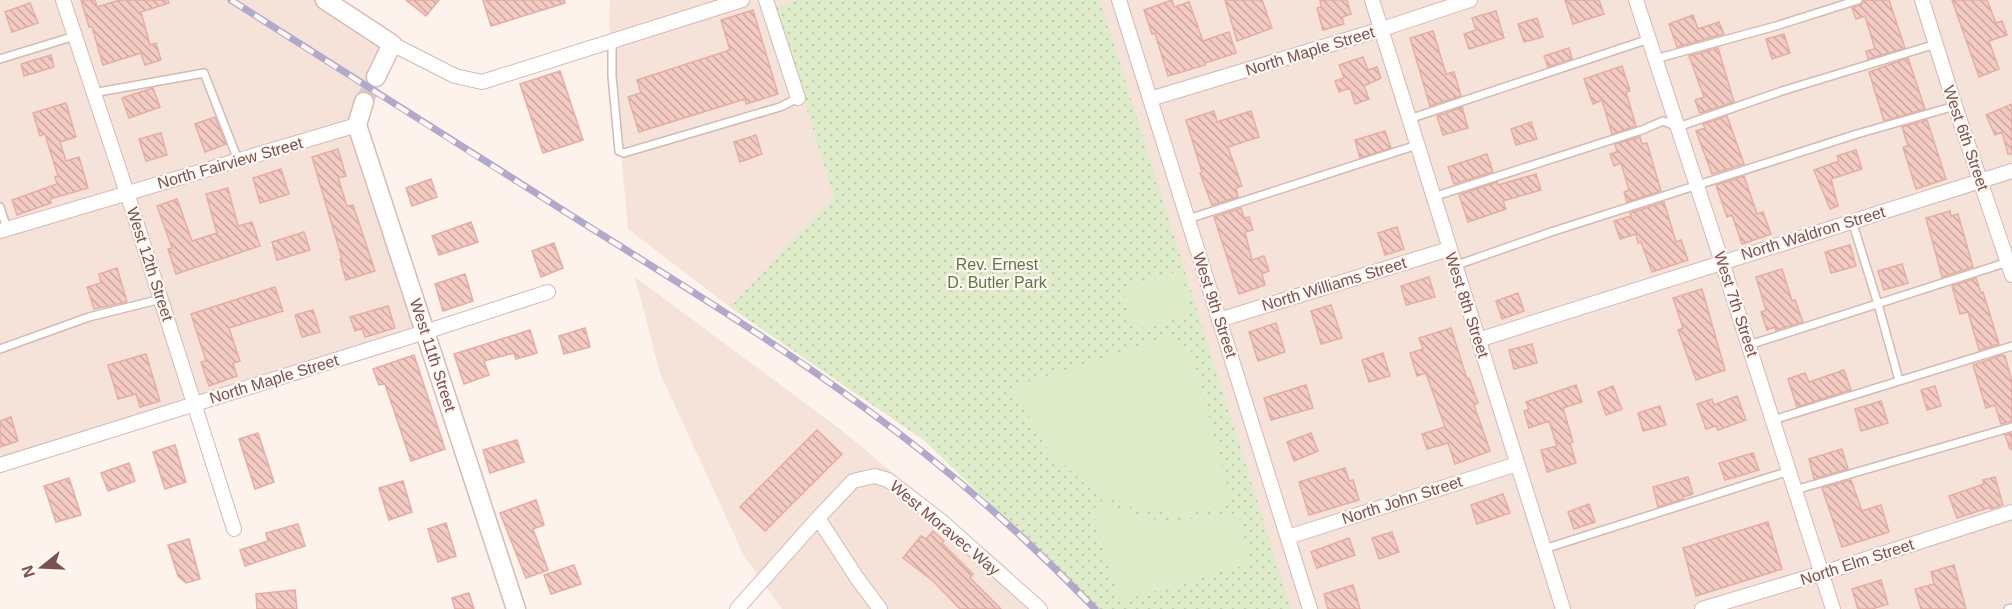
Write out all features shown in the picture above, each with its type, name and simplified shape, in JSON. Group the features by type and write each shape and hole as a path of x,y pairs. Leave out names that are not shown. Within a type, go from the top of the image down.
{"street":[{"name":"West 12th Street","path":"63,0 234,528"},
{"path":"325,0 392,44 455,76 482,82 742,0"},
{"path":"766,0 798,98"},
{"name":"West 8th Street","path":"1372,0 1563,609"},
{"name":"North Maple Street","path":"1150,99 1470,0"},
{"name":"West 7th Street","path":"1636,0 1833,609"},
{"name":"West 6th Street","path":"1922,0 2010,268"},
{"name":"West 9th Street","path":"1123,1 1150,99 1310,609"},
{"path":"376,77 392,44"},
{"path":"357,125 364,102"},
{"name":"North Fairview Street","path":"3,230 357,125"},
{"name":"West 11th Street","path":"357,125 516,609"},
{"name":"North Waldron Street","path":"1478,340 2012,171"},
{"name":"North Williams Street","path":"1220,320 1449,249"},
{"name":"North Maple Street","path":"0,465 548,292"},
{"name":"North John Street","path":"1288,537 1517,464"},
{"name":"West Moravec Way","path":"737,609 853,481 875,476 888,480 940,520 1040,609"},
{"name":"North Elm Street","path":"1702,609 2012,512"},
{"path":"818,518 880,609"}],"lane":[{"path":"1655,59 1776,26 1858,0"},
{"path":"0,59 75,36"},
{"path":"1409,119 1649,39"},
{"path":"612,42 612,76 619,151 624,153 780,107 798,98"},
{"path":"1432,197 1663,122 1678,127 1936,44"},
{"path":"93,93 204,73 238,160"},
{"path":"1454,266 1697,185 1857,134 1955,106"},
{"path":"1188,219 1417,145"},
{"path":"0,207 3,230"},
{"path":"1852,221 1899,380"},
{"path":"1749,345 1878,304 2010,268"},
{"path":"0,349 89,317 161,299"},
{"path":"1773,420 2012,346"},
{"path":"1795,490 2012,427"},
{"path":"1544,549 1789,471"}],"shaded area":[{"path":"0,0 321,0 388,45 358,121 423,335 0,466"},
{"path":"610,0 2012,0 2012,609 1099,609 925,441 730,307 628,229 609,21"},
{"path":"635,277 841,430 1001,562 1045,609 782,609 744,556 660,373"}],"green space":[{"name":"Rev. Ernest D. Butler Park","path":"800,0 1100,0 1291,609 1099,609 925,441 730,307 834,197 775,7"},
{"path":"1179,271 1192,312 1135,330 1122,289"},
{"path":"1168,337 1191,350 1232,504 1184,515 1136,509 1095,493 1049,451 1011,387"},
{"path":"1098,500 1130,514 1150,519 1183,520 1238,514 1252,563 1120,601 1093,514"}],"building":[{"path":"81,0 95,0 97,7 120,0 168,0 169,3 141,12 150,45 156,43 161,60 145,65 141,53 103,65"},
{"path":"406,0 439,0 426,16"},
{"path":"483,0 564,0 565,3 491,26"},
{"path":"1172,0 1174,7 1189,2 1203,41 1229,32 1236,53 1168,76 1155,33 1152,34 1144,10"},
{"path":"1225,0 1262,0 1272,28 1237,41"},
{"path":"1320,0 1347,0 1351,14 1342,17 1344,24 1323,30 1317,8 1321,7"},
{"path":"1565,0 1599,0 1604,14 1573,24"},
{"path":"1864,0 1889,0 1905,48 1868,59 1866,51 1875,49 1865,16 1856,19 1852,8 1862,4"},
{"path":"1952,0 1987,0 1996,23 2002,21 2007,35 1989,41 1999,69 1979,77"},
{"path":"30,3 38,23 12,32 5,12"},
{"path":"753,10 778,94 746,104 745,99 639,132 628,97 641,93 637,80 730,50 721,20"},
{"path":"1496,11 1504,38 1469,49 1464,34 1476,30 1472,18"},
{"path":"1693,15 1698,29 1719,22 1724,34 1677,47 1669,24"},
{"path":"1537,18 1543,37 1524,42 1518,24"},
{"path":"1433,31 1446,74 1454,72 1461,96 1430,106 1410,38"},
{"path":"1784,34 1790,53 1772,59 1766,39"},
{"path":"1569,48 1572,59 1548,67 1544,56"},
{"path":"1718,48 1734,102 1700,113 1695,100 1704,97 1689,56"},
{"path":"51,55 54,67 24,76 21,64"},
{"path":"1363,57 1368,70 1377,67 1381,78 1364,86 1369,99 1355,104 1350,88 1339,92 1335,81 1344,78 1339,65"},
{"path":"1908,58 1925,109 1884,121 1869,72"},
{"path":"1622,66 1630,91 1626,92 1636,126 1612,134 1602,100 1593,104 1584,79"},
{"path":"560,71 583,140 543,153 520,84"},
{"path":"153,88 160,107 129,118 122,98"},
{"path":"66,103 76,137 60,142 66,161 79,157 88,188 50,199 51,203 17,215 12,200 57,184 55,177 58,176 45,134 40,136 33,113"},
{"path":"2012,104 2012,154 2008,154 2002,132 1995,135 1986,115"},
{"path":"1462,107 1468,128 1443,135 1437,116"},
{"path":"1214,111 1217,122 1251,111 1259,137 1228,147 1242,186 1236,188 1238,197 1212,205 1200,173 1202,172 1186,120"},
{"path":"1727,116 1744,164 1712,174 1696,131 1705,128 1703,124"},
{"path":"215,117 226,144 205,152 195,124"},
{"path":"1927,120 1946,179 1916,189 1903,147 1908,146 1902,127"},
{"path":"1531,122 1537,139 1516,145 1511,129"},
{"path":"1385,131 1391,148 1360,158 1355,140"},
{"path":"161,133 167,155 146,161 139,139"},
{"path":"756,135 762,154 740,162 734,142"},
{"path":"1640,137 1642,144 1647,143 1661,191 1627,202 1624,192 1629,190 1621,163 1614,166 1610,154 1617,152 1615,144"},
{"path":"338,149 346,176 338,178 347,206 353,205 375,271 346,280 312,157"},
{"path":"1856,150 1862,169 1831,179 1838,206 1830,209 1814,170 1839,161 1837,156"},
{"path":"1487,154 1493,172 1454,184 1448,167"},
{"path":"281,169 289,194 260,203 253,178"},
{"path":"1536,174 1541,190 1503,201 1506,209 1468,222 1459,195 1497,182 1498,185"},
{"path":"1744,176 1757,214 1763,212 1771,234 1742,244 1732,215 1727,217 1716,185"},
{"path":"431,179 437,197 412,206 406,188"},
{"path":"228,188 238,226 252,222 260,246 176,274 168,249 172,248 157,206 177,199 192,241 217,233 206,194"},
{"path":"1664,202 1676,242 1681,240 1688,260 1652,272 1636,234 1620,239 1614,221"},
{"path":"1241,208 1244,218 1249,217 1253,230 1245,232 1252,260 1264,256 1269,271 1262,274 1265,285 1239,294 1214,217"},
{"path":"1950,211 1951,216 1958,214 1973,267 1942,277 1926,218"},
{"path":"471,222 478,242 439,255 432,236"},
{"path":"1397,227 1404,249 1385,255 1378,233"},
{"path":"304,232 310,250 277,260 272,242"},
{"path":"554,243 563,268 541,277 532,251"},
{"path":"1850,245 1856,266 1831,273 1825,252"},
{"path":"1902,264 1908,283 1884,290 1878,271"},
{"path":"117,268 127,302 94,309 87,287 101,283 99,274"},
{"path":"1782,269 1792,301 1795,300 1803,322 1776,330 1775,327 1767,330 1761,312 1766,310 1756,277"},
{"path":"465,274 473,301 443,311 435,284"},
{"path":"1429,277 1435,297 1406,305 1401,286"},
{"path":"1976,278 1981,293 1983,292 1999,344 1979,350 1968,312 1960,314 1952,286"},
{"path":"275,287 283,311 229,328 240,361 233,363 237,376 209,386 201,362 206,361 191,314"},
{"path":"1702,289 1725,370 1696,380 1678,330 1683,328 1673,298"},
{"path":"1518,293 1524,311 1502,319 1496,301"},
{"path":"1331,305 1342,338 1321,344 1311,311"},
{"path":"388,306 395,328 365,337 362,328 355,331 350,317"},
{"path":"313,310 320,332 302,337 295,315"},
{"path":"1276,323 1285,352 1258,361 1249,332"},
{"path":"585,328 590,347 564,354 559,336"},
{"path":"1451,328 1467,379 1469,378 1478,403 1474,405 1490,451 1455,464 1448,443 1427,449 1422,434 1445,427 1426,373 1417,376 1410,353 1423,349 1419,338"},
{"path":"530,330 537,353 516,359 514,353 484,361 489,375 464,384 454,354"},
{"path":"1532,344 1537,363 1514,369 1509,350"},
{"path":"1383,353 1390,376 1369,382 1362,360"},
{"path":"146,354 160,401 140,407 136,394 118,399 108,365"},
{"path":"414,355 445,449 411,461 385,384 379,385 373,369"},
{"path":"2005,356 2012,382 2012,421 2001,424 1995,405 1986,408 1973,365"},
{"path":"1844,370 1851,390 1797,407 1788,379 1805,373 1809,382"},
{"path":"1306,385 1313,408 1271,420 1264,398"},
{"path":"1576,385 1582,402 1563,408 1573,442 1570,443 1576,463 1547,472 1541,450 1557,446 1549,421 1529,428 1524,411 1529,409 1526,402"},
{"path":"1613,386 1622,409 1606,415 1598,392"},
{"path":"1935,386 1941,406 1927,410 1921,390"},
{"path":"1737,396 1746,420 1718,430 1716,426 1706,429 1697,404 1712,399 1714,405"},
{"path":"1881,401 1888,423 1861,431 1855,409"},
{"path":"1660,406 1666,425 1643,431 1638,413"},
{"path":"11,417 18,441 0,447 0,421"},
{"path":"817,430 842,454 765,531 740,507"},
{"path":"258,433 274,482 255,489 239,439"},
{"path":"1311,433 1318,451 1294,461 1287,442"},
{"path":"2012,433 2012,449 2010,449 2005,435"},
{"path":"517,440 524,462 490,473 483,450"},
{"path":"175,445 186,482 165,489 153,452"},
{"path":"1842,449 1848,469 1814,479 1809,459"},
{"path":"1753,453 1759,470 1725,480 1719,463"},
{"path":"129,463 135,481 108,491 101,473"},
{"path":"1345,468 1349,481 1353,480 1359,500 1309,515 1299,482"},
{"path":"1688,477 1693,494 1658,507 1653,487"},
{"path":"1995,477 2003,505 1957,518 1949,496 1984,484 1983,480"},
{"path":"69,478 81,515 56,522 44,486"},
{"path":"1851,480 1862,511 1881,505 1889,532 1842,547 1822,488"},
{"path":"403,481 412,512 389,520 379,488"},
{"path":"1503,494 1510,513 1477,524 1471,505"},
{"path":"536,500 544,525 533,529 548,570 526,578 500,513"},
{"path":"1589,504 1595,522 1574,529 1568,512"},
{"path":"1768,522 1782,569 1696,596 1683,548"},
{"path":"446,523 456,556 438,562 428,529"},
{"path":"298,524 305,546 245,566 240,550 268,541 266,533"},
{"path":"933,531 973,574 970,578 1001,609 960,609 933,581 903,558 921,536 926,539"},
{"path":"1392,532 1399,552 1379,559 1372,538"},
{"path":"1349,538 1355,555 1317,568 1311,552"},
{"path":"189,539 200,579 186,583 178,576 168,545"},
{"path":"574,565 581,584 551,594 544,575"},
{"path":"1954,565 1966,609 1921,609 1915,589 1934,584 1931,572"},
{"path":"1881,580 1888,604 1872,609 1858,609 1852,589"},
{"path":"1353,585 1360,609 1328,609 1324,594"},
{"path":"295,590 297,609 257,609 256,594"},
{"path":"469,593 474,609 455,609 452,598"}],"tunnel":[{"path":"364,102 376,77"}],"railway":[{"path":"231,0 694,292 829,382 893,429 983,502 1095,609"}]}
